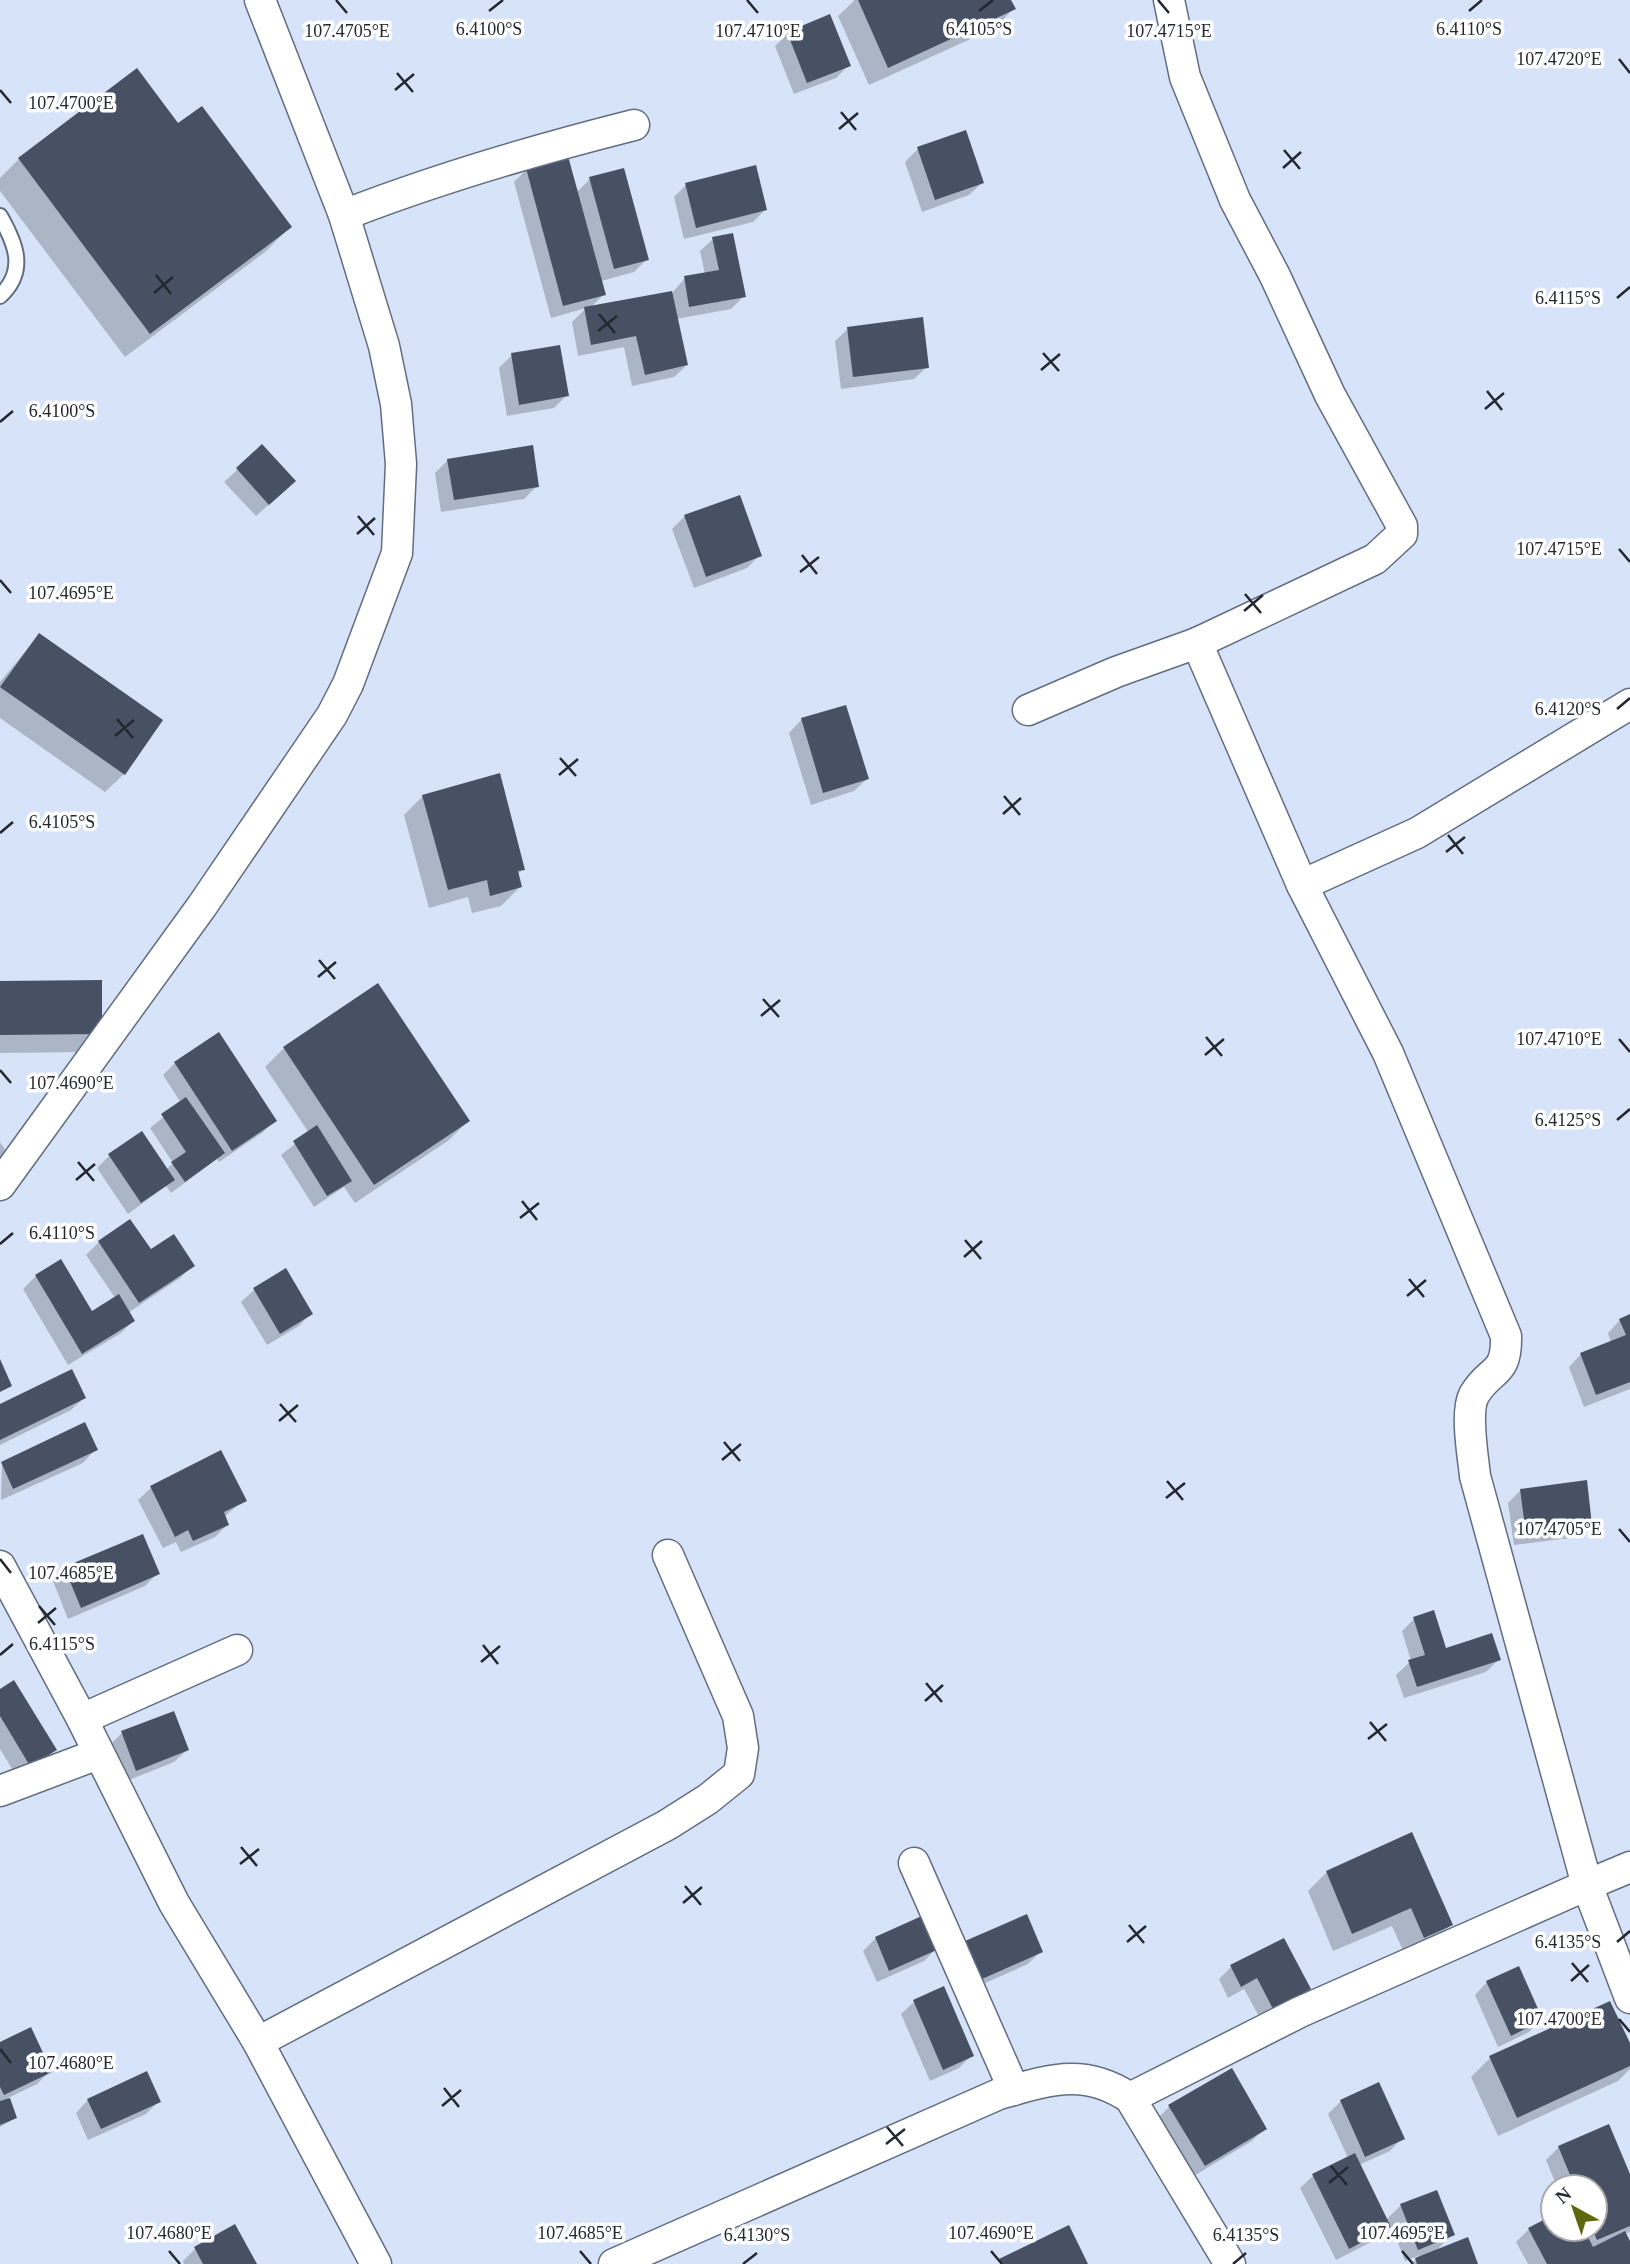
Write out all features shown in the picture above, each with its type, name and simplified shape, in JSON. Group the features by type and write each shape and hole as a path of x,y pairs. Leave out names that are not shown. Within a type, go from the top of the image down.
{"street":[{"path":"0,1185 202,906 332,715 348,684 397,553 401,464 396,404 384,346 344,215 260,0"},
{"path":"1028,710 1116,672 1197,643 1375,559 1397,540 1402,526 1330,396 1275,276 1235,200 1185,77 1169,0"},
{"path":"344,215 432,181 495,161 634,125"},
{"path":"1197,643 1302,885 1388,1053 1506,1336 1503,1365 1473,1397 1470,1434 1475,1476 1587,1885 1630,1998"},
{"path":"1302,885 1417,833 1630,704"},
{"path":"258,2042 667,1825 708,1799 739,1774 743,1748 738,1716 668,1555"},
{"path":"0,1566 82,1718 174,1903 258,2042 376,2264"},
{"path":"82,1718 237,1650"},
{"path":"0,1791 98,1754"},
{"path":"914,1863 1014,2090"},
{"path":"1130,2098 1300,2012 1630,1867"},
{"path":"614,2264 1014,2090 1078,2077 1110,2085 1130,2098 1230,2264"}],"lane":[{"path":"0,216 13,239 19,265 8,289 0,296"}],"building":[{"path":"858,0 1011,0 1016,9 888,68"},
{"path":"830,14 851,66 807,83 787,32"},
{"path":"137,68 178,123 202,106 292,227 150,334 18,158"},
{"path":"966,130 984,183 935,200 917,147"},
{"path":"568,156 606,295 563,306 526,168"},
{"path":"756,165 767,210 696,228 685,183"},
{"path":"624,168 649,260 614,269 589,177"},
{"path":"733,233 746,297 689,307 684,276 719,270 712,237"},
{"path":"672,291 688,365 645,375 636,336 591,345 584,307"},
{"path":"923,317 929,368 853,377 847,327"},
{"path":"560,345 569,396 519,405 511,353"},
{"path":"262,444 296,481 269,505 236,468"},
{"path":"533,445 539,487 454,500 447,459"},
{"path":"740,495 762,556 706,577 684,515"},
{"path":"39,633 163,720 125,775 0,687"},
{"path":"846,705 869,779 823,793 801,718"},
{"path":"500,773 525,870 518,871 522,887 490,896 487,880 448,890 422,795"},
{"path":"102,980 102,1034 0,1035 0,981"},
{"path":"378,983 470,1121 374,1185 283,1047"},
{"path":"219,1032 277,1121 232,1151 174,1062"},
{"path":"186,1097 225,1153 185,1182 171,1162 186,1152 161,1114"},
{"path":"317,1125 352,1181 327,1196 293,1141"},
{"path":"142,1131 175,1180 141,1203 108,1154"},
{"path":"130,1219 151,1249 174,1234 195,1266 139,1303 98,1241"},
{"path":"61,1259 92,1311 119,1294 135,1321 82,1354 35,1275"},
{"path":"286,1268 313,1314 280,1334 253,1288"},
{"path":"1630,1314 1630,1382 1596,1395 1580,1353 1626,1335 1619,1319"},
{"path":"0,1359 12,1386 0,1392"},
{"path":"72,1369 86,1398 0,1440 0,1404"},
{"path":"85,1422 98,1450 13,1489 1,1462"},
{"path":"221,1450 247,1501 224,1512 229,1525 193,1541 188,1530 175,1537 150,1486"},
{"path":"1587,1480 1592,1525 1526,1534 1520,1489"},
{"path":"143,1534 160,1574 81,1608 64,1567"},
{"path":"1434,1610 1446,1648 1492,1633 1501,1660 1417,1687 1408,1660 1425,1655 1413,1617"},
{"path":"14,1680 57,1750 30,1766 0,1716 0,1689"},
{"path":"174,1711 189,1750 136,1771 121,1731"},
{"path":"1412,1832 1453,1925 1424,1938 1411,1908 1352,1934 1326,1871"},
{"path":"1027,1914 1043,1952 982,1979 965,1941"},
{"path":"924,1915 939,1949 889,1971 875,1937"},
{"path":"1284,1938 1311,1989 1273,2009 1257,1978 1241,1987 1230,1965"},
{"path":"1519,1966 1543,2020 1511,2036 1486,1981"},
{"path":"944,1986 974,2056 943,2070 913,2000"},
{"path":"1610,2001 1630,2043 1630,2066 1517,2118 1489,2056"},
{"path":"31,2027 52,2072 4,2095 0,2087 0,2042"},
{"path":"1232,2068 1267,2129 1205,2166 1168,2105"},
{"path":"147,2071 161,2102 101,2129 87,2099"},
{"path":"1379,2082 1405,2139 1365,2157 1340,2100"},
{"path":"10,2098 17,2118 0,2125 0,2101"},
{"path":"1609,2124 1630,2174 1630,2226 1609,2235 1609,2173 1569,2173 1558,2146"},
{"path":"1355,2153 1391,2227 1349,2249 1312,2174"},
{"path":"1437,2190 1455,2235 1418,2250 1400,2204"},
{"path":"1539,2222 1539,2243 1591,2243 1593,2247 1609,2243 1609,2239 1625,2231 1630,2241 1630,2264 1547,2264 1528,2228"},
{"path":"235,2224 257,2264 203,2264 194,2247"},
{"path":"1069,2225 1088,2264 1002,2264 999,2259"},
{"path":"1468,2237 1478,2264 1417,2264 1415,2258"}]}
